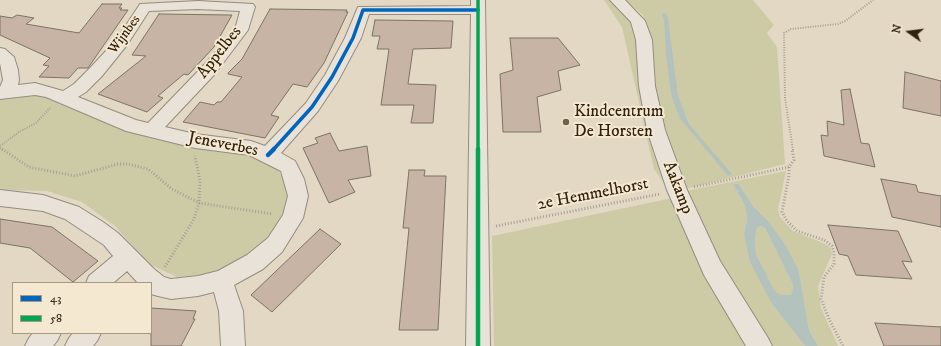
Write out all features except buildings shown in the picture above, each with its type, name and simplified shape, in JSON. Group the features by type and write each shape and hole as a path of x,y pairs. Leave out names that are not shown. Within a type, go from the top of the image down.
{"street":[{"name":"Aakamp","path":"617,0 638,21 644,40 647,86 656,130 677,190 712,268 760,346"},
{"name":"Wijnbes","path":"66,98 80,88 96,72 122,42 145,7 198,5"},
{"name":"Appelbes","path":"151,131 208,71 229,46 243,27 248,7 198,5"},
{"path":"268,155 312,107 332,77 353,38 357,22 363,10 478,5 478,346"},
{"path":"0,53 6,57 10,70 11,80 4,92"},
{"name":"Jeneverbes","path":"4,92 35,89 50,92 132,126 202,142 251,148 288,166 294,179 298,196 294,216 275,245 255,262 222,280 198,286 171,289 152,284"},
{"name":"Jeneverbes","path":"0,198 42,203 72,213 111,239 146,281"},
{"path":"98,282 127,257"},
{"path":"222,280 231,311 234,346"},
{"path":"37,346 48,334"},
{"path":"77,346 88,334"}],"path":[{"path":"843,346 829,319 821,299 824,278 834,264 834,253 832,246 824,240 797,231 787,221 782,212 789,175 789,167 794,160 785,98 782,41 784,33 791,29 838,24 845,21 873,0"},
{"path":"66,98 50,107 36,123 19,132 0,147 29,167 74,176 118,164 128,164 148,169 172,189 199,203 294,216"},
{"path":"146,281 194,218 199,203 200,181 194,159 202,142"},
{"name":"2e Hemmelhorst","path":"478,230 789,167"}],"shaded area":[{"path":"604,0 610,0 628,14 636,26 639,82 669,190 654,169 622,27"},
{"path":"624,0 753,0 774,25 767,33 777,47 785,164 685,189 669,146 656,100 647,24 642,14"},
{"path":"663,13 666,14 668,18 678,96 689,124 732,174 728,176 679,117 671,94"},
{"path":"17,94 43,95 65,106 124,129 265,160 277,168 288,187 288,210 276,230 252,256 213,274 177,277 147,263 115,226 82,202 47,191 0,190 0,98"},
{"path":"786,171 778,209 780,217 793,231 830,247 832,254 818,286 821,308 838,346 818,346 809,330 799,271 768,221 753,206 739,184 734,184 745,205 747,219 744,234 772,304 805,346 768,346 693,211 686,191"},
{"path":"733,184 739,184 753,206 768,221 786,246 799,271 809,330 818,346 805,346 772,304 750,262 744,234 747,219 745,205","holes":["761,226 765,228 793,285 792,293 790,295 778,294 773,288 756,254 755,239 757,228"]},
{"path":"672,198 685,230 725,311 746,346 494,346 492,236"},
{"path":"761,226 765,228 793,285 792,293 790,295 778,294 772,288 756,254 755,239 757,228"}],"transit line":[{"name":"58","path":"478,0 478,346"},
{"name":"43","path":"268,155 312,107 332,77 353,38 363,10 478,10"}],"place":[{"name":"Kindcentrum De Horsten","path":"566,122"}]}
